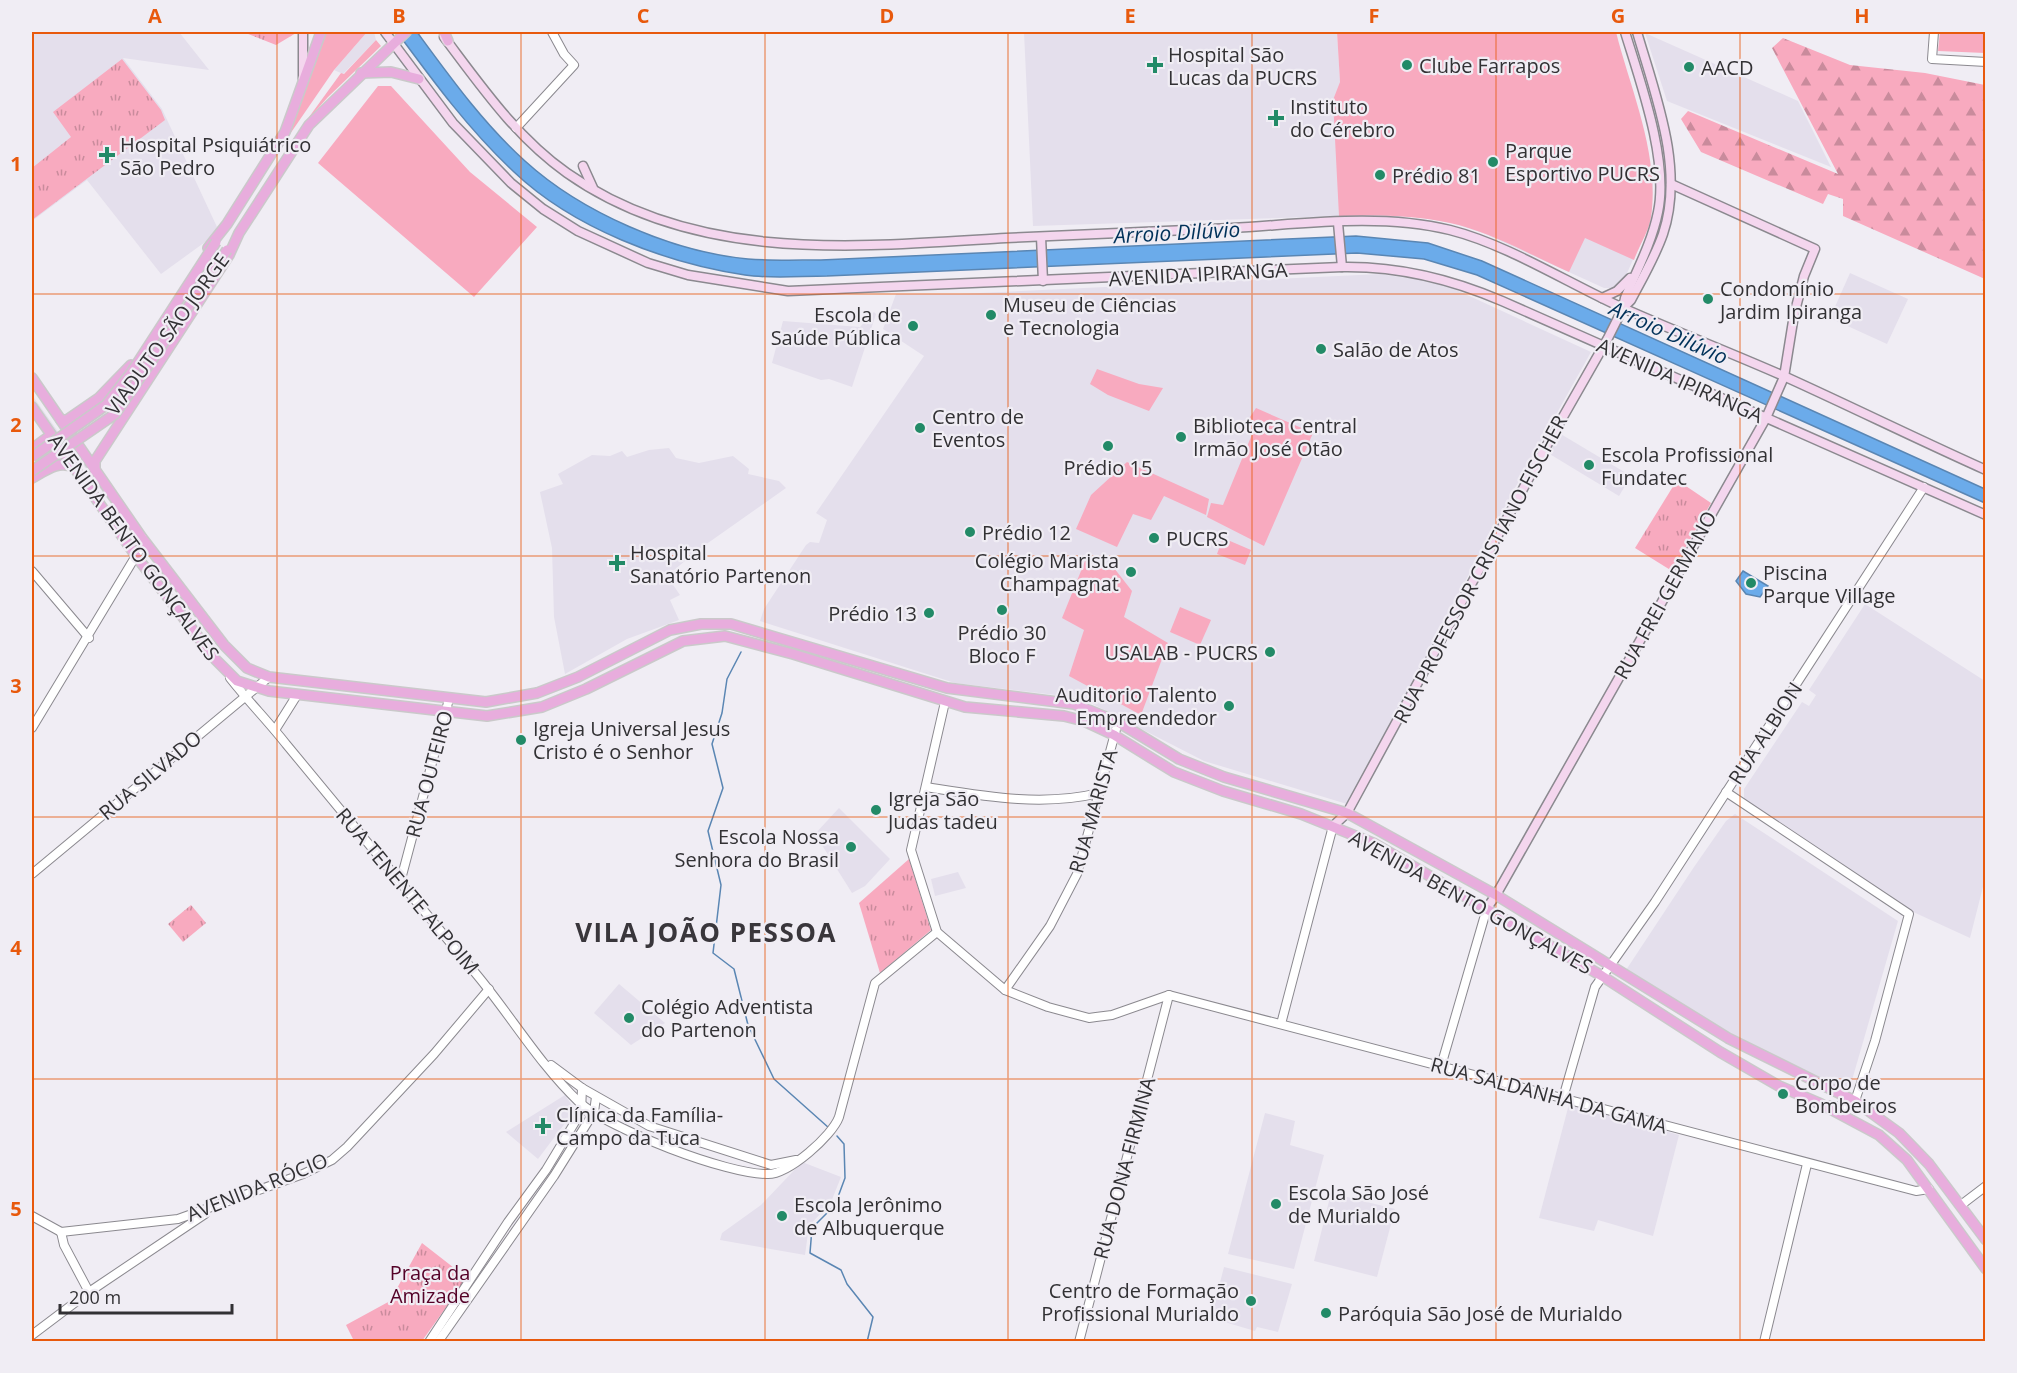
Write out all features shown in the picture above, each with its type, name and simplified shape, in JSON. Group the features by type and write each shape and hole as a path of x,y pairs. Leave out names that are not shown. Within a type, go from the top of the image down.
{"main road":[{"path":"302,86 303,32"},
{"path":"61,420 67,420 99,398 128,371 213,240 227,224 285,132 321,32"},
{"name":"AVENIDA IPIRANGA","path":"385,32 400,37 419,80 453,123 511,183 543,209 578,231 648,263 688,275 788,291 1042,276 1342,263 1406,271 1467,286 1606,342 1986,515"},
{"name":"RUA PROFESSOR CRISTIANO FISCHER","path":"1622,311 1624,298 1655,228 1666,182 1625,32"},
{"name":"RUA PROFESSOR CRISTIANO FISCHER","path":"1333,826 1347,813 1543,452 1622,311 1631,300 1656,250 1667,214 1666,144 1637,32"},
{"path":"444,35 486,95 516,128 559,167 593,189 650,218 686,230 768,244 891,245 1041,241 1338,223 1398,222 1451,231 1494,246 1602,298 1622,311 1784,377 1986,470"},
{"path":"95,471 95,461 229,255 239,233 309,124 400,37"},
{"path":"361,73 391,72 419,80"},
{"path":"559,167 570,166"},
{"path":"583,166 593,189"},
{"name":"RUA FREI GERMANO","path":"1487,908 1767,415 1784,377 1804,276 1815,249 1666,182"},
{"path":"1338,223 1342,263"},
{"name":"VIADUTO SÃO JORGE","path":"32,457 106,405 131,373 227,224"},
{"name":"VIADUTO SÃO JORGE","path":"32,469 115,414 239,233"},
{"path":"1041,241 1042,276"},
{"path":"1602,298 1617,291 1636,271"},
{"name":"AVENIDA BENTO GONÇALVES","path":"32,378 142,538 224,645 247,668 269,677 486,702 537,693 578,677 670,630 701,624 731,624 947,688 1074,704 1118,722 1179,759 1224,777 1347,813 1496,895 1613,965 1728,1038 1855,1101 1899,1133 1929,1164 1986,1240"},
{"path":"99,398 100,410 107,418 121,421"},
{"name":"AVENIDA BENTO GONÇALVES","path":"32,407 136,556 216,660 237,681 256,688 297,694 487,716 542,707 586,689 682,641 709,636 741,639 965,707 1064,716 1114,735 1174,772 1223,791 1333,826 1373,843 1602,976 1720,1052 1779,1086 1821,1104 1879,1135 1907,1160 1986,1269"},
{"path":"32,449 51,435"},
{"path":"32,469 32,478 56,465 65,464 75,468"}],"street":[{"path":"516,128 574,64 564,54 552,32"},
{"path":"1934,32 1932,59 1986,62"},
{"name":"RUA ALBION","path":"1602,976 1613,965 1924,488"},
{"path":"32,728 89,638 136,556 142,538"},
{"path":"32,571 89,638"},
{"name":"RUA TENENTE ALPOIM","path":"216,660 489,989 550,1070 581,1103 594,1112 654,1142 751,1173 781,1172 799,1159"},
{"name":"RUA SILVADO","path":"32,874 269,677"},
{"path":"275,730 297,694"},
{"name":"RUA OUTEIRO","path":"400,883 449,699"},
{"path":"945,702 911,850 937,932 1005,990 1048,1007 1089,1017 1112,1015 1169,995"},
{"name":"RUA MARISTA","path":"1005,990 1050,926 1077,874 1118,722"},
{"path":"926,787 1005,799 1069,801 1099,793"},
{"path":"1726,792 1908,914 1875,1041 1855,1101 1844,1107 1821,1104"},
{"path":"1281,1024 1333,826"},
{"path":"1441,1066 1487,908"},
{"path":"799,1159 822,1143 836,1127 875,983 937,932"},
{"path":"1563,1098 1595,987 1602,976"},
{"name":"AVENIDA RÓCIO","path":"61,1232 147,1224 213,1209 303,1174 332,1160 434,1054 489,989"},
{"name":"RUA SALDANHA DA GAMA","path":"1169,995 1807,1164 1916,1191 1929,1189"},
{"name":"RUA DONA FIRMINA","path":"1078,1341 1169,995"},
{"name":"RUA TENENTE ALPOIM","path":"539,1053 582,1088 649,1126 771,1165 799,1159"},
{"path":"429,1341 508,1222 546,1170 581,1112 582,1088"},
{"path":"438,1341 554,1176 594,1112 596,1097"},
{"path":"751,1173 756,1161"},
{"path":"1764,1341 1807,1164"},
{"path":"1961,1205 1986,1186"},
{"path":"32,1335 89,1292 213,1209"},
{"path":"32,1216 61,1232 64,1245 89,1292"}],"shaded area":[{"name":"Hospital Psiquiátrico São Pedro","path":"32,32 179,32 209,70 123,58 162,109 217,227 212,237 161,274 87,180 32,221"},
{"path":"367,32 374,32 376,40 343,74 334,70"},
{"path":"1024,32 1337,32 1340,81 1646,140 1653,183 1651,219 1624,280 1615,288 1604,288 1483,233 1452,223 1419,217 1339,216 1033,226"},
{"name":"AACD","path":"1645,33 1798,101 1831,167 1667,101"},
{"path":"1850,273 1908,299 1887,344 1830,318"},
{"name":"PUCRS","path":"1380,274 1428,281 1452,288 1591,352 1510,497 1347,804 1204,761 1081,698 955,683 760,621 764,609 806,545 810,542 819,543 827,520 816,513 924,356 883,329 896,294 958,294"},
{"path":"874,312 876,314 852,387 829,379 821,380 772,363 783,321 860,327"},
{"path":"32,395 59,433 99,406 110,421 75,446 113,499 109,501 71,448 32,472 32,454 56,437 32,403"},
{"name":"Escola Profissional Fundatec","path":"1559,433 1631,476 1619,496 1548,453"},
{"name":"Hospital Sanatório Partenon","path":"669,448 676,458 699,463 733,456 749,469 748,474 779,481 786,488 698,550 667,576 680,595 670,600 679,620 627,639 565,674 554,617 552,548 540,492 563,484 558,474 592,455 610,456 622,451 627,457 649,450"},
{"path":"1865,604 1985,681 1985,879 1970,938 1898,905 1744,799 1744,789 1802,702 1809,706 1816,695 1809,690"},
{"name":"Escola Nossa Senhora do Brasil","path":"839,808 890,859 865,886 852,893 815,834"},
{"path":"1735,814 1898,921 1848,1094 1755,1049 1680,1006 1626,970 1726,821"},
{"path":"958,872 966,888 935,896 931,879"},
{"name":"Colégio Adventista do Partenon","path":"619,984 665,1023 631,1045 594,1013"},
{"path":"565,1095 575,1110 538,1159 506,1132"},
{"path":"1569,1104 1679,1135 1653,1236 1598,1220 1594,1231 1539,1218"},
{"name":"Escola São José de Murialdo","path":"1265,1113 1295,1121 1290,1145 1324,1155 1294,1269 1228,1254"},
{"name":"Escola Jerônimo de Albuquerque","path":"802,1162 841,1177 831,1202 809,1226 805,1255 720,1240 722,1233 761,1205"},
{"path":"1331,1193 1395,1209 1377,1277 1314,1261"},
{"name":"Centro de Formação Profissional Murialdo","path":"1224,1267 1292,1284 1278,1332 1257,1327 1255,1331 1211,1318"}],"green space":[{"path":"243,32 296,32 296,33 276,45"},
{"path":"326,32 367,32 334,70 290,134"},
{"name":"Parque Esportivo PUCRS","path":"1337,32 1616,32 1648,147 1653,194 1648,228 1634,260 1585,238 1569,272 1496,238 1450,223 1394,216 1339,216 1333,100 1340,82"},
{"path":"1940,32 1985,32 1985,53 1938,51"},
{"path":"1783,38 1850,65 1925,73 1985,85 1985,279 1843,216 1843,199 1828,194 1823,204 1701,152 1681,119 1688,111 1838,174 1772,48"},
{"path":"376,40 381,46 328,97 304,124 341,73 344,74"},
{"path":"122,59 161,110 165,120 32,220 32,168 71,137 53,112"},
{"path":"378,86 391,86 470,172 537,227 474,297 318,163"},
{"path":"1097,369 1139,384 1163,388 1149,411 1108,395 1090,384"},
{"path":"1256,408 1313,433 1264,546 1207,517 1211,503 1223,505 1253,432 1244,426"},
{"path":"1127,462 1209,499 1206,515 1164,496 1151,520 1133,514 1117,547 1076,529 1091,495"},
{"path":"1677,480 1711,503 1672,571 1635,548"},
{"path":"1223,538 1251,550 1245,565 1217,554"},
{"path":"1085,561 1114,568 1132,591 1124,617 1168,643 1141,715 1069,676 1084,630 1062,618"},
{"path":"1180,607 1211,620 1200,645 1170,632"},
{"path":"909,859 931,930 880,973 859,903"},
{"path":"191,905 206,923 183,942 168,924"},
{"name":"Praça da Amizade","path":"422,1243 467,1278 422,1341 354,1341 346,1325 390,1301"}],"water":[{"name":"Arroio Dilúvio","path":"397,32 417,32 481,115 525,161 548,180 600,213 629,227 689,248 748,259 821,260 1356,236 1428,243 1482,261 1985,489 1985,503 1477,275 1424,259 1357,253 775,277 745,275 683,262 652,252 592,226 538,192 514,172 467,122"},
{"name":"Piscina Parque Village","path":"1743,571 1768,586 1760,597 1746,594 1736,581"}],"waterway":[{"path":"741,652 727,679 722,713 712,744 723,788 708,831 721,885 713,953 734,969 748,1025 774,1079 829,1128"},
{"path":"837,1136 844,1144 845,1178 835,1205 812,1228 810,1253 841,1270 847,1284 873,1317 867,1342"}],"place":[{"name":"Hospital São Lucas da PUCRS","path":"1155,65"},
{"name":"Clube Farrapos","path":"1407,65"},
{"name":"AACD","path":"1689,67"},
{"name":"Instituto do Cérebro","path":"1276,118"},
{"name":"Hospital Psiquiátrico São Pedro","path":"107,155"},
{"name":"Parque Esportivo PUCRS","path":"1493,162"},
{"name":"Prédio 81","path":"1380,175"},
{"name":"Condomínio Jardim Ipiranga","path":"1708,299"},
{"name":"Museu de Ciências e Tecnologia","path":"991,315"},
{"name":"Escola de Saúde Pública","path":"913,326"},
{"name":"Salão de Atos","path":"1321,349"},
{"name":"Centro de Eventos","path":"920,428"},
{"name":"Biblioteca Central Irmão José Otão","path":"1181,437"},
{"name":"Prédio 15","path":"1108,446"},
{"name":"Escola Profissional Fundatec","path":"1589,465"},
{"name":"Prédio 12","path":"970,532"},
{"name":"PUCRS","path":"1154,538"},
{"name":"Hospital Sanatório Partenon","path":"617,563"},
{"name":"Colégio Marista Champagnat","path":"1131,572"},
{"name":"Piscina Parque Village","path":"1751,583"},
{"name":"Prédio 30 Bloco F","path":"1002,610"},
{"name":"Prédio 13","path":"929,613"},
{"name":"USALAB - PUCRS","path":"1270,652"},
{"name":"Auditorio Talento Empreendedor","path":"1229,706"},
{"name":"Igreja Universal Jesus Cristo é o Senhor","path":"521,740"},
{"name":"Igreja São Judas tadeu","path":"876,810"},
{"name":"Escola Nossa Senhora do Brasil","path":"851,847"},
{"name":"Colégio Adventista do Partenon","path":"629,1018"},
{"name":"Corpo de Bombeiros","path":"1783,1094"},
{"name":"Clínica da Família- Campo da Tuca","path":"543,1126"},
{"name":"Escola São José de Murialdo","path":"1276,1204"},
{"name":"Escola Jerônimo de Albuquerque","path":"782,1216"},
{"name":"Centro de Formação Profissional Murialdo","path":"1251,1301"},
{"name":"Paróquia São José de Murialdo","path":"1326,1313"}],"district":[{"name":"VILA JOÃO PESSOA","path":"706,932"}]}
